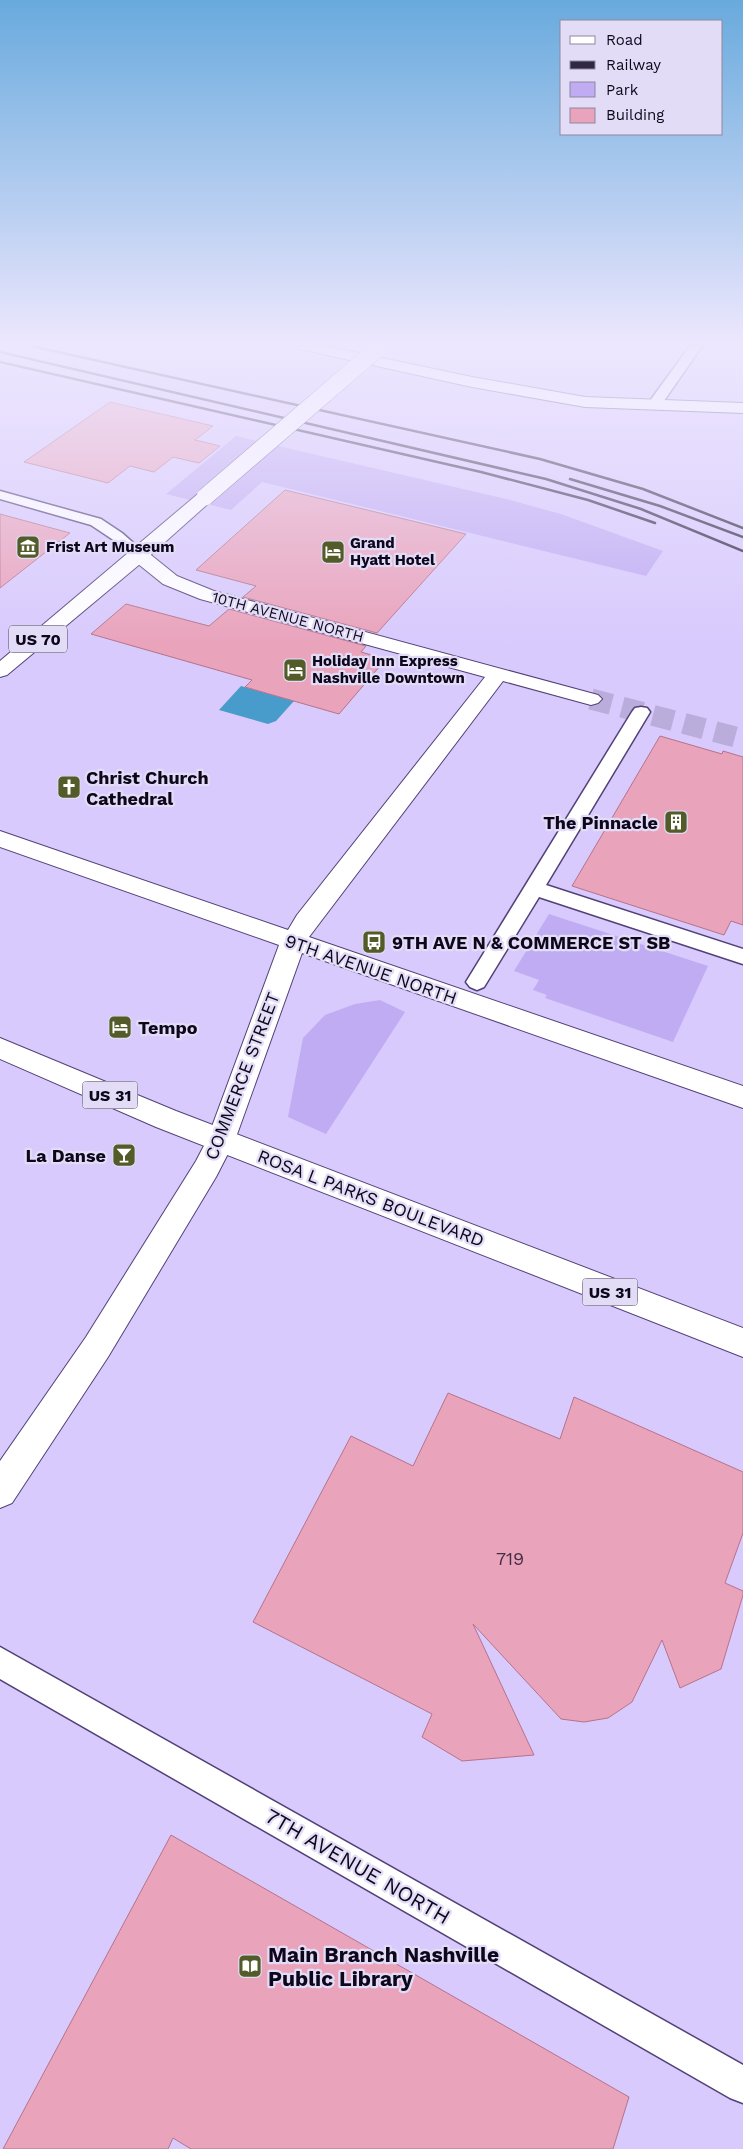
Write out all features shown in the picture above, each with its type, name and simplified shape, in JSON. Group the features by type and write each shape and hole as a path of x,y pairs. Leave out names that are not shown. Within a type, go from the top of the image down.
{"street":[{"name":"US 70","path":"0,671 139,555 264,446"},
{"path":"0,496 96,522 117,536 139,555"},
{"name":"10TH AVENUE NORTH","path":"139,555 170,580 207,595 591,699"},
{"name":"COMMERCE STREET","path":"0,1491 97,1347 197,1184 221,1140 293,942 306,921 498,674"},
{"path":"477,982 641,712"},
{"name":"9TH AVENUE NORTH","path":"0,839 743,1097"},
{"path":"533,888 743,957"},
{"name":"ROSA L PARKS BOULEVARD","path":"0,1048 150,1112 743,1343"},
{"name":"7TH AVENUE NORTH","path":"0,1662 743,2085"}],"green space":[{"path":"224,446 280,446 506,499 561,514 663,551 646,576 262,482 231,510 166,494"},
{"path":"549,914 708,966 673,1042 545,998 547,995 533,990 539,980 514,971"},
{"path":"380,1000 405,1012 326,1134 288,1117 303,1038 325,1015 355,1004"}],"water":[{"path":"241,686 294,701 276,721 268,724 219,710"}],"building":[{"path":"47,446 220,446 199,463 173,457 154,472 130,466 108,483 24,462"},
{"name":"Grand Hyatt Hotel","path":"285,490 466,534 377,633 243,597 256,586 196,570"},
{"name":"Frist Art Museum","path":"0,514 70,533 0,588"},
{"name":"Holiday Inn Express Nashville Downtown","path":"126,604 209,626 229,609 366,646 361,652 386,659 339,714 245,687 252,680 91,634"},
{"name":"The Pinnacle","path":"660,736 722,754 723,751 743,757 743,925 731,921 724,935 572,886"},
{"path":"448,1393 560,1439 574,1397 743,1472 743,1533 725,1583 743,1591 743,1595 721,1669 680,1688 662,1640 632,1702 608,1718 584,1722 561,1719 473,1624 534,1755 462,1761 422,1737 432,1714 253,1622 351,1436 413,1466"},
{"name":"Main Branch Nashville Public Library","path":"171,1835 629,2097 613,2149 191,2149 173,2138 168,2149 3,2149"}],"tunnel":[{"path":"591,699 743,739"}],"railway":[{"path":"369,446 481,472 588,500 655,523"},
{"path":"405,446 546,479 641,509 743,551"},
{"path":"483,446 540,459 643,489 743,528"},
{"path":"570,479 660,506 743,537"}],"place":[{"name":"Frist Art Museum","path":"28,547"},
{"name":"Grand Hyatt Hotel","path":"333,552"},
{"name":"Holiday Inn Express Nashville Downtown","path":"295,670"},
{"name":"Christ Church Cathedral","path":"69,787"},
{"name":"The Pinnacle","path":"676,822"},
{"name":"9TH AVE N & COMMERCE ST SB","path":"374,942"},
{"name":"Tempo","path":"120,1027"},
{"name":"La Danse","path":"124,1155"},
{"name":"Main Branch Nashville Public Library","path":"250,1966"}]}
